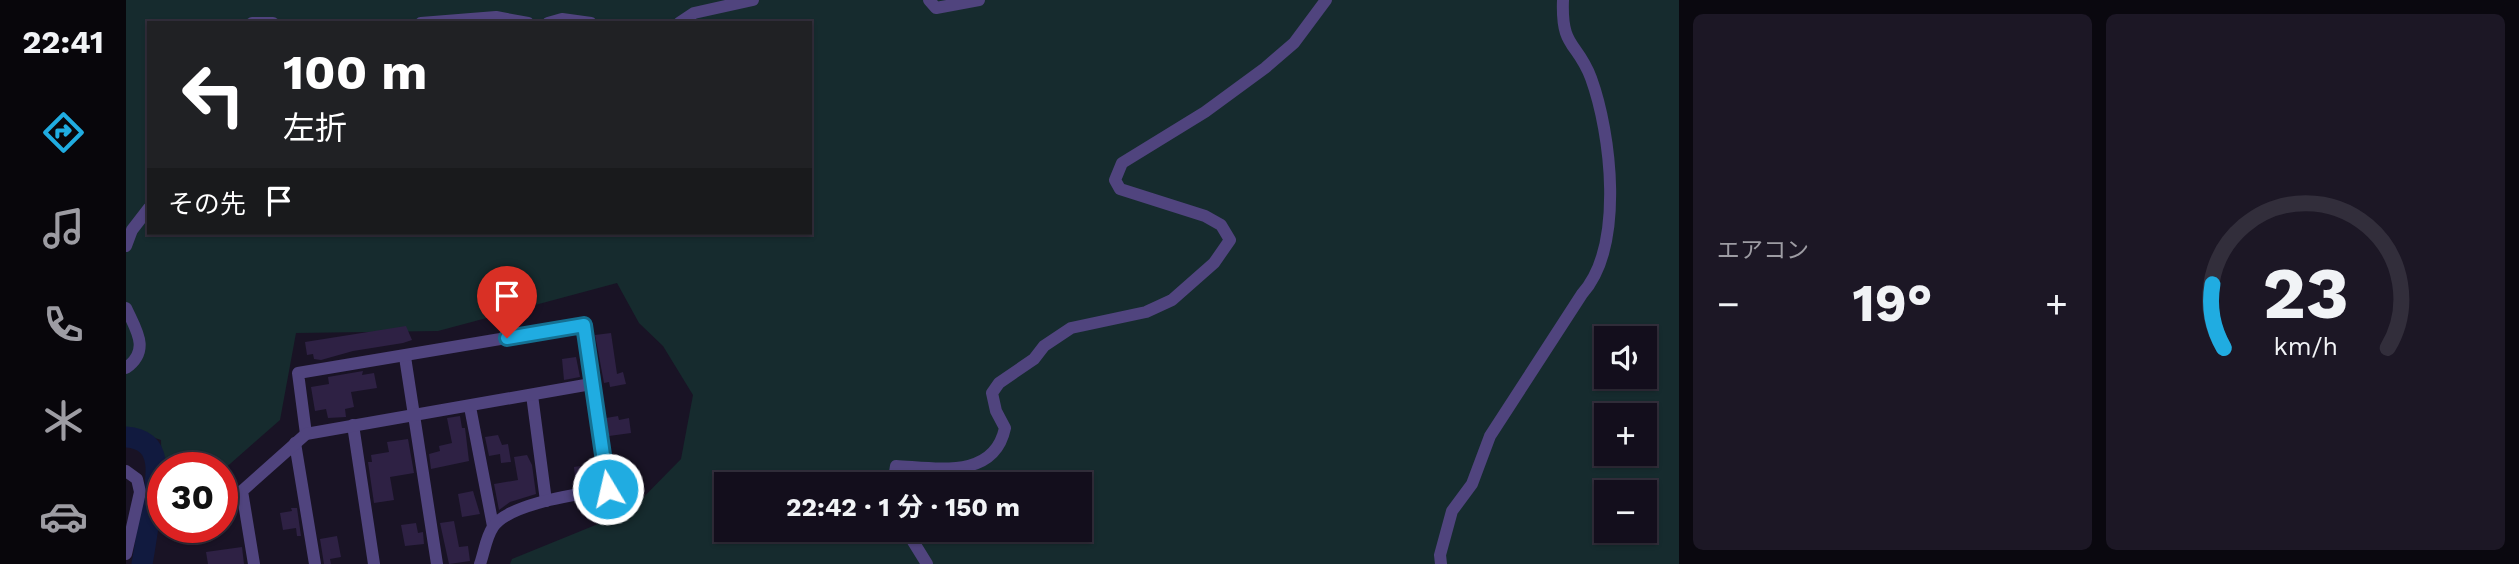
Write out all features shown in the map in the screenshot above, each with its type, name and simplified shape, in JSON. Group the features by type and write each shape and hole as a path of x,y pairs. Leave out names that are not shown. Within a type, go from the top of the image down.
{"street":[{"path":"683,21 694,13 753,0"},
{"path":"929,0 936,8 979,0"},
{"path":"895,472 896,466 959,469 983,461 1002,443 1005,428 996,411 992,393 999,383 1018,373 1063,332 1146,312 1172,300 1214,263 1230,240 1221,225 1205,216 1120,190 1115,180 1119,168 1147,145 1205,112 1265,68 1294,43 1326,0"},
{"path":"1440,564 1452,511 1472,484 1490,436 1568,314 1595,280 1608,223 1611,183 1608,145 1589,74 1565,37 1563,0"},
{"path":"446,21 496,17 517,21"},
{"path":"555,21 576,21"},
{"path":"126,246 132,230 147,211"},
{"path":"126,308 142,341 141,350 126,368"},
{"path":"306,434 298,373 584,325 608,489 520,509 494,526"},
{"path":"405,356 437,564"},
{"path":"254,564 242,491 306,434 591,384"},
{"path":"532,395 546,501"},
{"path":"470,407 494,526 480,564"},
{"path":"353,425 374,564"},
{"path":"295,443 315,564"},
{"path":"126,471 137,479 141,492 126,554"},
{"path":"913,542 927,564"}],"green space":[{"path":"126,0 1679,0 1679,564 510,564 512,559 630,511 681,459 693,395 663,346 639,323 617,283 438,331 296,333 280,420 238,457 238,452 161,452 161,440 126,428"}],"building":[{"path":"406,326 412,340 403,343 353,351 321,360 314,359 313,354 307,355 305,342"},
{"path":"611,333 617,374 623,372 626,384 610,387 609,382 604,383 595,335"},
{"path":"576,357 580,377 564,380 562,359"},
{"path":"363,371 362,375 374,373 377,388 351,392 354,407 345,409 346,417 328,418 326,409 315,411 311,387 329,384 328,377"},
{"path":"460,416 462,428 465,428 469,461 431,469 429,454 440,451 439,446 452,443 447,418"},
{"path":"618,416 619,420 629,418 631,433 609,436 606,418"},
{"path":"498,435 502,445 508,444 511,462 501,463 500,454 489,456 485,437"},
{"path":"408,439 414,473 390,477 394,500 374,503 368,462 372,462 371,455 389,452 387,442"},
{"path":"527,455 532,465 536,494 510,502 499,510 494,484 518,480 514,457"},
{"path":"593,464 594,476 589,477 590,483 576,486 574,467"},
{"path":"473,491 480,514 462,517 458,494"},
{"path":"291,508 297,508 301,536 297,536 296,528 283,530 280,513 292,511"},
{"path":"454,521 459,547 468,546 470,561 449,564 440,523"},
{"path":"416,523 418,533 423,532 424,544 405,546 401,525"},
{"path":"337,536 341,557 330,559 331,564 324,564 320,539"},
{"path":"242,547 244,564 208,564 206,552"}],"waterway":[{"path":"126,437 140,440 149,446 156,466 142,564"}],"route":[{"path":"507,338 584,325 608,489"}]}
